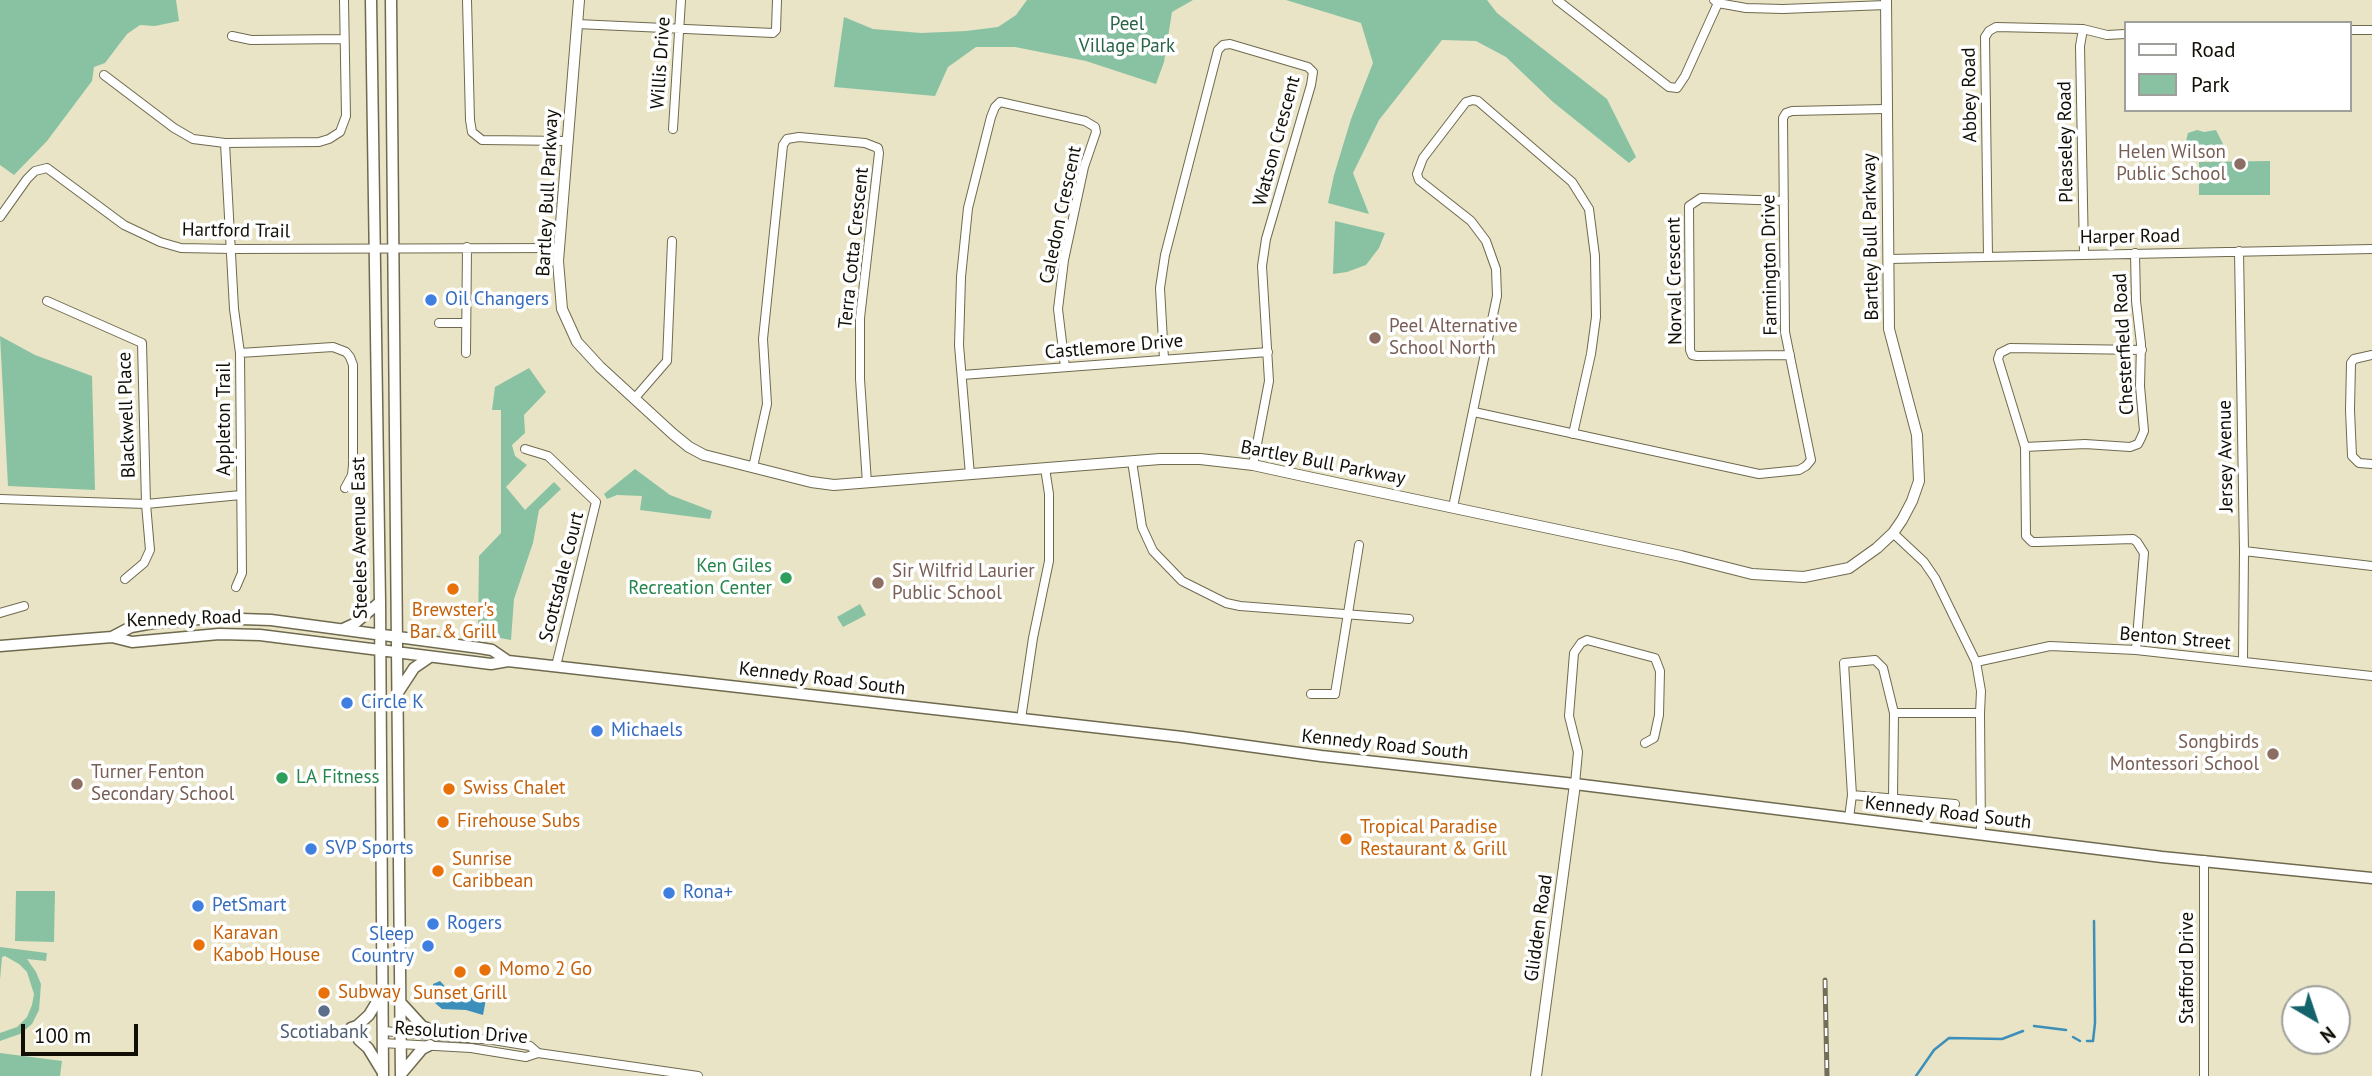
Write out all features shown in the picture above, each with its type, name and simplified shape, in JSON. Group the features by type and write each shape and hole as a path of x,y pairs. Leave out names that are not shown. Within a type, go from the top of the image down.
{"main road":[{"name":"Steeles Avenue East","path":"371,0 380,602 383,1074"},
{"name":"Steeles Avenue East","path":"391,0 401,1075"},
{"path":"341,629 354,624 380,602"},
{"name":"Kennedy Road","path":"112,637 131,627 211,618 271,620 397,637"},
{"name":"Kennedy Road","path":"0,646 112,637 132,642 219,634 260,635 491,664 508,661"},
{"name":"Kennedy Road South","path":"397,637 492,650 508,661 1574,784 2162,858 2372,878"},
{"path":"397,694 415,668 430,657"},
{"path":"351,1028 369,1015 382,993"},
{"path":"401,1003 422,1026 442,1035"},
{"path":"359,1040 368,1048 383,1074"},
{"path":"401,1075 422,1049 430,1045"}],"street":[{"path":"104,75 186,135 201,141 319,142 340,132 346,116 344,0"},
{"path":"467,0 472,132 482,139 568,141"},
{"name":"Bartley Bull Parkway","path":"579,0 560,248 560,294 566,322 577,342 600,368 689,447 704,455 811,482 834,485 1160,458 1200,459 1252,466 1453,507 1704,561 1752,574 1804,577 1841,570 1867,556 1893,533 1912,501 1919,481 1917,435 1889,329 1886,3"},
{"name":"Willis Drive","path":"673,129 681,0"},
{"path":"577,24 772,33 776,30 777,0"},
{"path":"1557,0 1670,87 1677,88 1685,76 1716,1 1746,8 1783,9 1886,3"},
{"name":"Abbey Road","path":"1988,257 1985,37 1996,27 2083,29 2106,35 2124,34"},
{"name":"Pleaseley Road","path":"2083,29 2080,47 2084,254"},
{"path":"2351,30 2372,30"},
{"path":"232,36 251,40 344,39"},
{"name":"Watson Crescent","path":"1164,359 1160,288 1165,255 1218,50 1223,45 1230,44 1308,67 1313,72 1266,239 1262,266 1269,381 1252,466"},
{"path":"1453,507 1497,296 1496,269 1486,241 1471,221 1419,180 1417,174 1423,158 1466,102 1478,101 1572,182 1589,209 1595,256 1596,317 1591,354 1573,434"},
{"name":"Caledon Crescent","path":"970,475 959,345 961,277 968,208 991,117 1000,102 1085,121 1095,127 1065,260 1058,309 1065,368"},
{"name":"Farmington Drive","path":"1474,412 1759,474 1799,470 1807,466 1811,460 1785,332 1783,118 1786,113 1885,109"},
{"name":"Terra Cotta Crescent","path":"753,467 767,404 763,340 782,145 787,139 799,137 865,143 878,148 879,153 860,318 860,379 867,483"},
{"name":"Appleton Trail","path":"225,143 234,309 240,353 242,573 236,587"},
{"name":"Hartford Trail","path":"0,217 27,179 35,171 47,168 139,234 181,248 560,248"},
{"name":"Norval Crescent","path":"1784,201 1700,198 1689,206 1690,350 1692,355 1697,356 1790,355"},
{"path":"635,398 667,361 672,241"},
{"path":"466,353 467,247"},
{"name":"Harper Road","path":"1889,259 2372,249"},
{"name":"Jersey Avenue","path":"2239,251 2243,660"},
{"name":"Chesterfield Road","path":"2025,447 2085,443 2130,447 2138,444 2144,431 2135,253"},
{"name":"Blackwell Place","path":"47,301 142,343 146,504"},
{"path":"439,323 466,323"},
{"path":"240,353 334,347 346,352 350,357 353,365 353,465 352,475 345,488"},
{"path":"2136,650 2144,553 2133,539 2032,542 2026,536 2025,447 1998,359 2000,353 2010,348 2141,350"},
{"name":"Castlemore Drive","path":"962,375 1268,352"},
{"path":"2372,355 2358,358 2351,363 2350,410 2352,456 2359,463 2372,464"},
{"name":"Scottsdale Court","path":"524,449 548,456 596,502 556,666"},
{"path":"1132,461 1142,527 1153,551 1182,581 1226,603 1409,619"},
{"path":"1021,719 1049,561 1049,494 1045,468"},
{"path":"0,499 146,504 242,495"},
{"path":"125,579 144,563 150,550 146,504"},
{"path":"1893,533 1924,562 1935,578 1976,662 1981,691 1981,835"},
{"path":"1311,694 1335,694 1359,545"},
{"path":"2244,551 2372,566"},
{"path":"0,613 24,606"},
{"path":"1574,784 1577,752 1569,716 1574,653 1581,643 1587,640 1655,658 1660,671 1659,715 1654,738 1645,743"},
{"name":"Benton Street","path":"1976,662 2050,646 2136,650 2372,676"},
{"path":"1849,818 1852,795 1844,663 1875,660 1883,668 1894,713 1893,797"},
{"path":"1894,713 1979,713"},
{"name":"Glidden Road","path":"1536,1076 1574,784"},
{"path":"1852,795 1955,804"},
{"name":"Stafford Drive","path":"2204,860 2204,1076"},
{"name":"Resolution Drive","path":"383,1031 430,1045 471,1048 526,1057 538,1053 698,1076"},
{"name":"Resolution Drive","path":"382,1043 401,1038 442,1035 530,1046 538,1053"}],"green space":[{"path":"0,0 176,0 179,21 155,26 140,25 127,34 105,63 94,67 92,81 47,141 14,175 0,165"},
{"name":"Peel Village Park","path":"1027,0 1193,0 1172,12 1164,62 1156,84 1086,61 1015,47 976,47 948,67 935,96 834,87 844,17 873,29 921,33 966,31 998,27 1016,15"},
{"path":"1286,0 1487,0 1497,13 1607,99 1636,157 1629,163 1553,102 1506,57 1476,41 1442,40 1379,120 1353,173 1369,214 1328,203 1351,119 1373,63 1361,23"},
{"path":"2216,130 2228,154 2198,156 2186,141 2188,133"},
{"path":"2270,161 2270,195 2199,195 2199,162"},
{"path":"1335,221 1385,233 1379,248 1366,265 1333,274"},
{"path":"0,336 35,355 92,376 95,490 8,486"},
{"path":"529,368 546,392 524,415 525,433 512,445 515,456 527,465 506,487 525,510 554,482 561,489 539,510 533,543 514,599 511,640 478,634 479,556 501,533 501,410 492,410 495,387"},
{"path":"635,469 670,495 712,511 710,519 640,510 642,496 617,495 607,499 604,494"},
{"path":"860,604 866,615 843,627 837,617"},
{"path":"16,891 55,891 54,942 15,941"},
{"path":"0,947 47,953 46,961 27,959 41,984 39,1010 32,1024 20,1034 0,1041 0,1033 17,1027 27,1017 34,994 27,972 5,956 2,957 0,980"},
{"path":"0,1053 62,1061 60,1076 0,1076"}],"water":[{"path":"440,981 454,996 486,999 483,1015 466,1010 442,1009 435,1003 433,984"}],"waterway":[{"path":"2087,1041 2093,1041 2095,1023 2094,921"},
{"path":"2034,1026 2066,1030"},
{"path":"1916,1076 1934,1050 1949,1038 2002,1039 2023,1031"},
{"path":"2073,1037 2080,1041"}],"railway":[{"path":"1825,980 1827,1076"}],"place":[{"name":"Helen Wilson Public School","path":"2240,164"},
{"name":"Oil Changers","path":"431,300"},
{"name":"Peel Alternative School North","path":"1375,338"},
{"name":"Ken Giles Recreation Center","path":"786,578"},
{"name":"Sir Wilfrid Laurier Public School","path":"878,583"},
{"name":"Brewster's Bar & Grill","path":"453,589"},
{"name":"Circle K","path":"347,703"},
{"name":"Michaels","path":"597,731"},
{"name":"Songbirds Montessori School","path":"2273,754"},
{"name":"LA Fitness","path":"282,778"},
{"name":"Turner Fenton Secondary School","path":"77,784"},
{"name":"Swiss Chalet","path":"449,789"},
{"name":"Firehouse Subs","path":"443,822"},
{"name":"Tropical Paradise Restaurant & Grill","path":"1346,839"},
{"name":"SVP Sports","path":"311,849"},
{"name":"Sunrise Caribbean","path":"438,871"},
{"name":"Rona+","path":"669,893"},
{"name":"PetSmart","path":"198,906"},
{"name":"Rogers","path":"433,924"},
{"name":"Karavan Kabob House","path":"199,945"},
{"name":"Sleep Country","path":"428,946"},
{"name":"Momo 2 Go","path":"485,970"},
{"name":"Sunset Grill","path":"460,972"},
{"name":"Subway","path":"324,993"},
{"name":"Scotiabank","path":"324,1011"}]}
